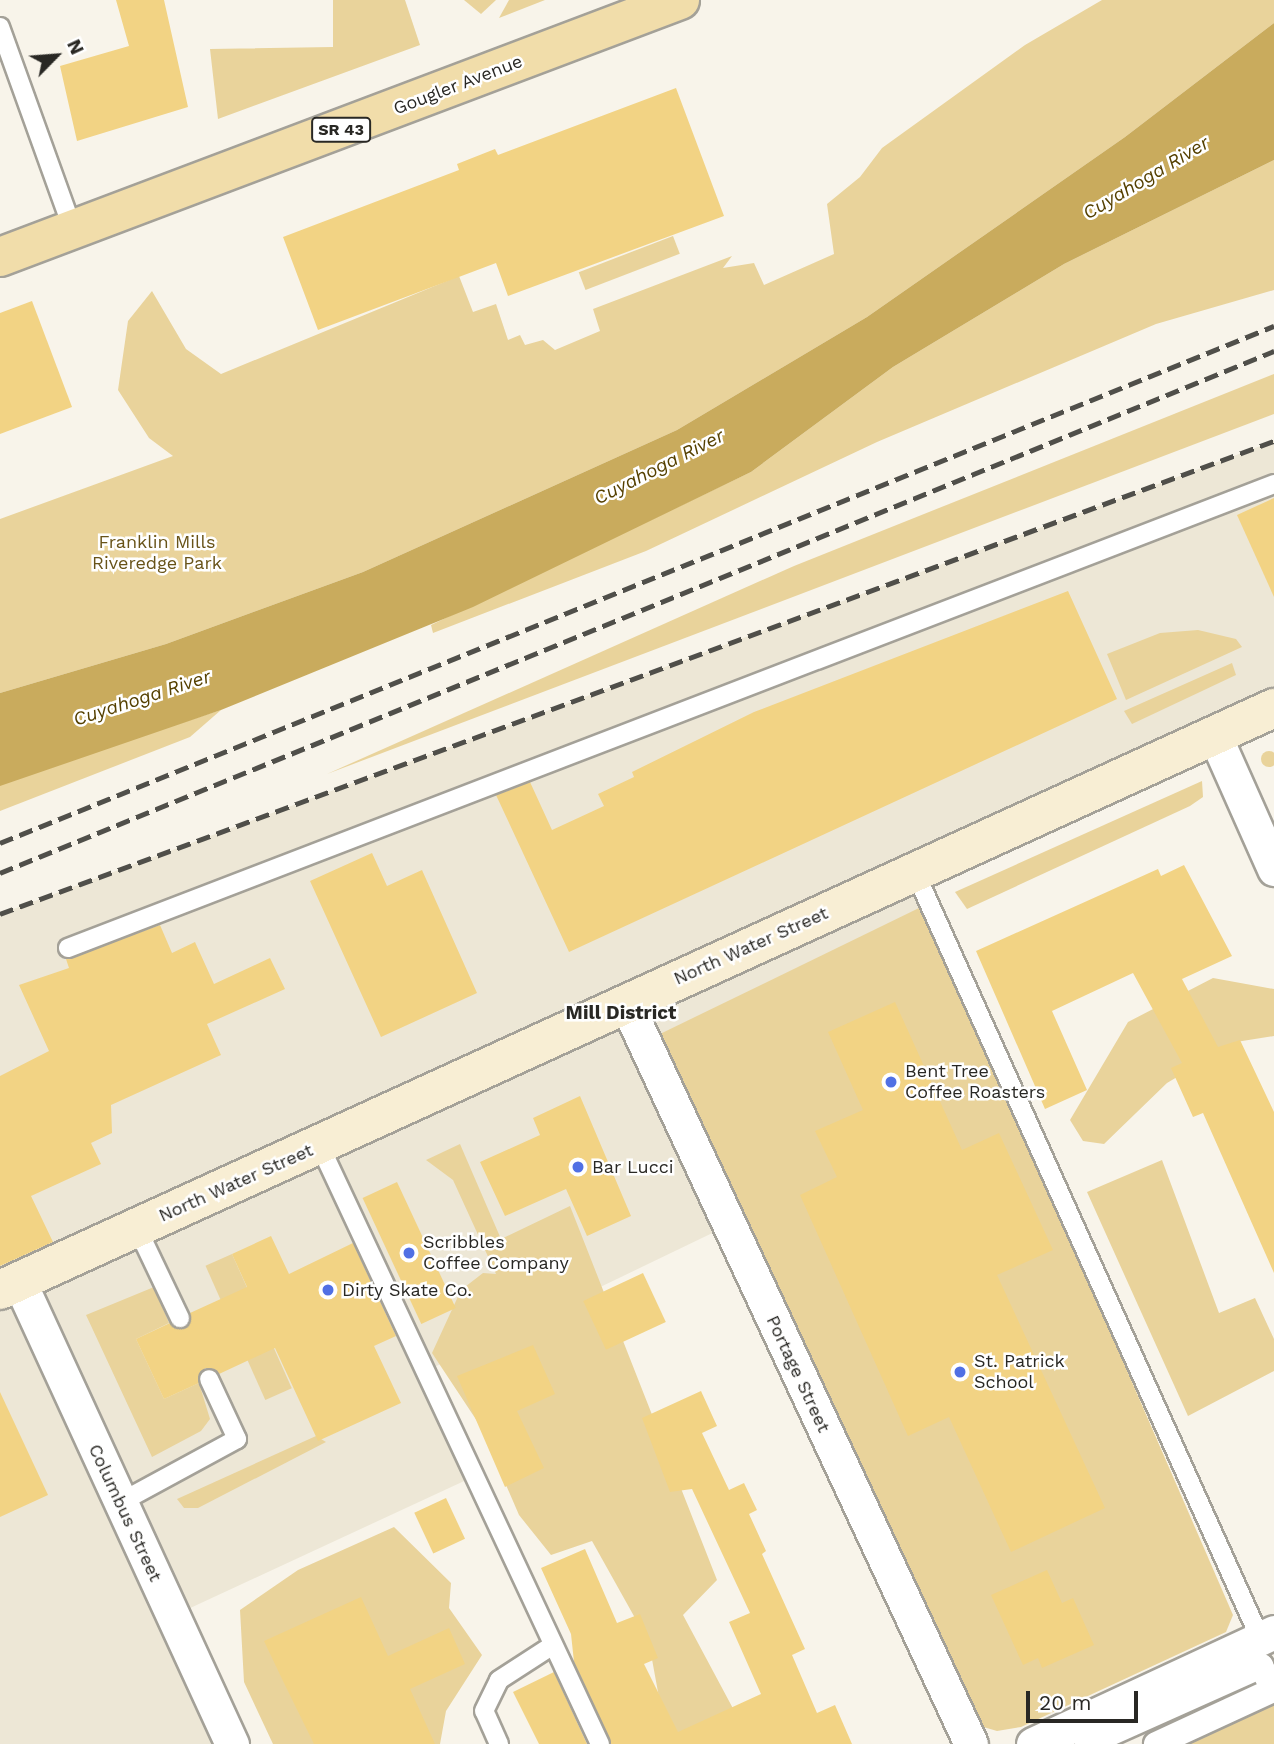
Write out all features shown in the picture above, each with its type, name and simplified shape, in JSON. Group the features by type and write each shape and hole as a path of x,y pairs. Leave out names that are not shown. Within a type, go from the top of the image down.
{"main road":[{"name":"Gougler Avenue","path":"0,257 680,0"},
{"name":"North Water Street","path":"9,1285 320,1146 626,1003 1274,708"}],"street":[{"path":"1214,734 1274,869"},
{"name":"Portage Street","path":"626,1003 971,1744"},
{"name":"Columbus Street","path":"9,1285 121,1502 232,1744"},
{"path":"1033,1744 1267,1635"},
{"path":"1087,1744 1261,1666 1273,1690 1156,1744"}],"lane":[{"path":"0,27 73,230"},
{"path":"68,948 1274,484"},
{"path":"915,872 1267,1635"},
{"path":"320,1146 600,1744"},
{"path":"137,1228 180,1318"},
{"path":"121,1502 237,1439 209,1378"},
{"path":"499,1744 484,1711 499,1680 553,1644"}],"shaded area":[{"path":"1274,441 1274,708 915,872 1023,1113 729,1225 426,1371 475,1476 173,1616 232,1744 0,1744 0,914"}],"green space":[{"path":"333,0 405,0 420,45 218,119 210,49 333,47"},
{"path":"464,0 496,0 481,14"},
{"path":"509,0 545,0 499,18"},
{"name":"Franklin Mills Riveredge Park","path":"1102,0 1274,0 1274,23 1125,137 867,317 677,430 363,572 166,644 0,693 0,519 173,456 149,438 118,390 128,321 152,291 186,349 221,374 459,276 473,312 496,304 508,340 520,335 525,345 543,340 555,350 600,331 593,309 732,256 723,268 754,263 764,285 834,254 827,204 860,177 882,148 1025,45"},
{"path":"1274,160 1274,290 1156,324 877,442 646,551 433,633 431,625 751,472 893,367 1064,264"},
{"path":"673,236 680,254 586,290 579,272"},
{"path":"1274,374 1274,414 327,774 794,566"},
{"path":"1198,630 1236,639 1242,647 1126,700 1107,654 1160,633"},
{"path":"1232,663 1236,675 1132,724 1124,711"},
{"path":"221,710 190,737 0,811 0,781"},
{"path":"1269,751 1277,759 1269,767 1261,759"},
{"path":"1202,781 1203,797 1190,806 967,909 955,892"},
{"path":"919,908 968,1004 1233,1615 1226,1632 1021,1727 997,1731 980,1726 660,1034"},
{"path":"1213,978 1274,989 1274,1036 1236,1042 1167,1083 1104,1144 1083,1141 1070,1120 1128,1022"},
{"path":"460,1144 501,1239 570,1206 717,1580 683,1615 752,1744 683,1744 660,1703 649,1643 592,1541 551,1555 519,1515 481,1427 432,1353 461,1290 483,1273 496,1274 453,1180 426,1160"},
{"path":"1162,1160 1219,1313 1255,1298 1274,1339 1274,1371 1188,1416 1087,1192"},
{"path":"232,1254 292,1388 265,1400 206,1266"},
{"path":"154,1287 169,1323 136,1339 164,1399 199,1383 210,1419 201,1431 152,1457 86,1315"},
{"path":"316,1436 326,1442 198,1508 184,1508 177,1499"},
{"path":"394,1527 451,1583 449,1608 482,1655 446,1711 440,1744 273,1744 244,1682 240,1610 298,1570"},
{"path":"1274,1695 1274,1744 1169,1744"}],"water":[{"name":"Cuyahoga River","path":"1274,23 1274,160 1064,264 893,367 751,472 473,607 221,710 0,786 0,693 166,644 363,572 677,430 867,317 1125,137"}],"building":[{"path":"116,0 164,0 188,107 77,141 60,66 129,46"},
{"path":"676,88 724,216 508,296 496,263 318,330 283,237 459,170 457,164 495,149 498,155"},
{"path":"32,301 72,407 0,434 0,313"},
{"path":"1274,498 1274,597 1237,515"},
{"path":"1068,591 1117,699 569,952 496,795 530,782 552,830 604,806 598,794 634,777 632,772 754,712"},
{"path":"372,853 387,886 422,870 477,993 381,1037 310,881"},
{"path":"1184,865 1232,956 1182,979 1218,1047 1240,1040 1274,1112 1274,1273 1203,1113 1193,1117 1171,1068 1182,1063 1133,973 1052,1011 1087,1090 1045,1109 976,951 1158,869 1161,876"},
{"path":"160,925 172,953 195,942 214,984 270,958 285,989 207,1024 221,1055 111,1105 112,1133 91,1143 101,1164 31,1196 53,1242 0,1266 0,1076 49,1051 19,985 69,968 66,959"},
{"name":"St. Patrick School","path":"895,1002 962,1150 999,1133 1053,1250 997,1275 1105,1508 1011,1552 949,1417 908,1436 800,1195 837,1177 815,1131 863,1110 828,1032"},
{"path":"580,1096 631,1216 587,1236 566,1189 505,1216 480,1162 540,1135 533,1118"},
{"name":"Scribbles Coffee Company","path":"397,1182 456,1308 421,1324 363,1198"},
{"path":"271,1236 289,1274 353,1243 396,1336 374,1346 401,1403 318,1441 275,1348 219,1374 205,1368 199,1383 164,1399 136,1339 170,1323 184,1328 190,1313 247,1287 232,1254"},
{"path":"643,1273 666,1322 606,1350 583,1301"},
{"path":"533,1345 555,1394 517,1411 544,1468 505,1487 457,1376"},
{"path":"701,1391 717,1426 702,1433 729,1490 744,1483 757,1510 749,1514 766,1551 762,1554 805,1649 792,1655 817,1713 835,1705 852,1744 611,1744 574,1662 571,1634 541,1568 585,1549 617,1623 640,1614 658,1658 644,1664 678,1732 761,1694 729,1622 750,1613 692,1489 670,1492 642,1418"},
{"path":"0,1392 48,1495 0,1517"},
{"path":"446,1498 465,1539 433,1554 414,1513"},
{"path":"1047,1570 1062,1603 1073,1598 1094,1645 1042,1668 1038,1658 1023,1665 991,1595"},
{"path":"361,1597 388,1656 449,1628 465,1664 410,1689 435,1744 314,1744 264,1641"},
{"path":"554,1672 587,1744 539,1744 513,1692"}],"railway":[{"path":"0,843 1274,326"},
{"path":"0,873 1274,351"},
{"path":"0,914 1274,441"}],"place":[{"name":"Bent Tree Coffee Roasters","path":"891,1082"},
{"name":"Bar Lucci","path":"578,1167"},
{"name":"Scribbles Coffee Company","path":"409,1253"},
{"name":"Dirty Skate Co.","path":"328,1290"},
{"name":"St. Patrick School","path":"960,1372"}],"district":[{"name":"Mill District","path":"621,1013"}]}
